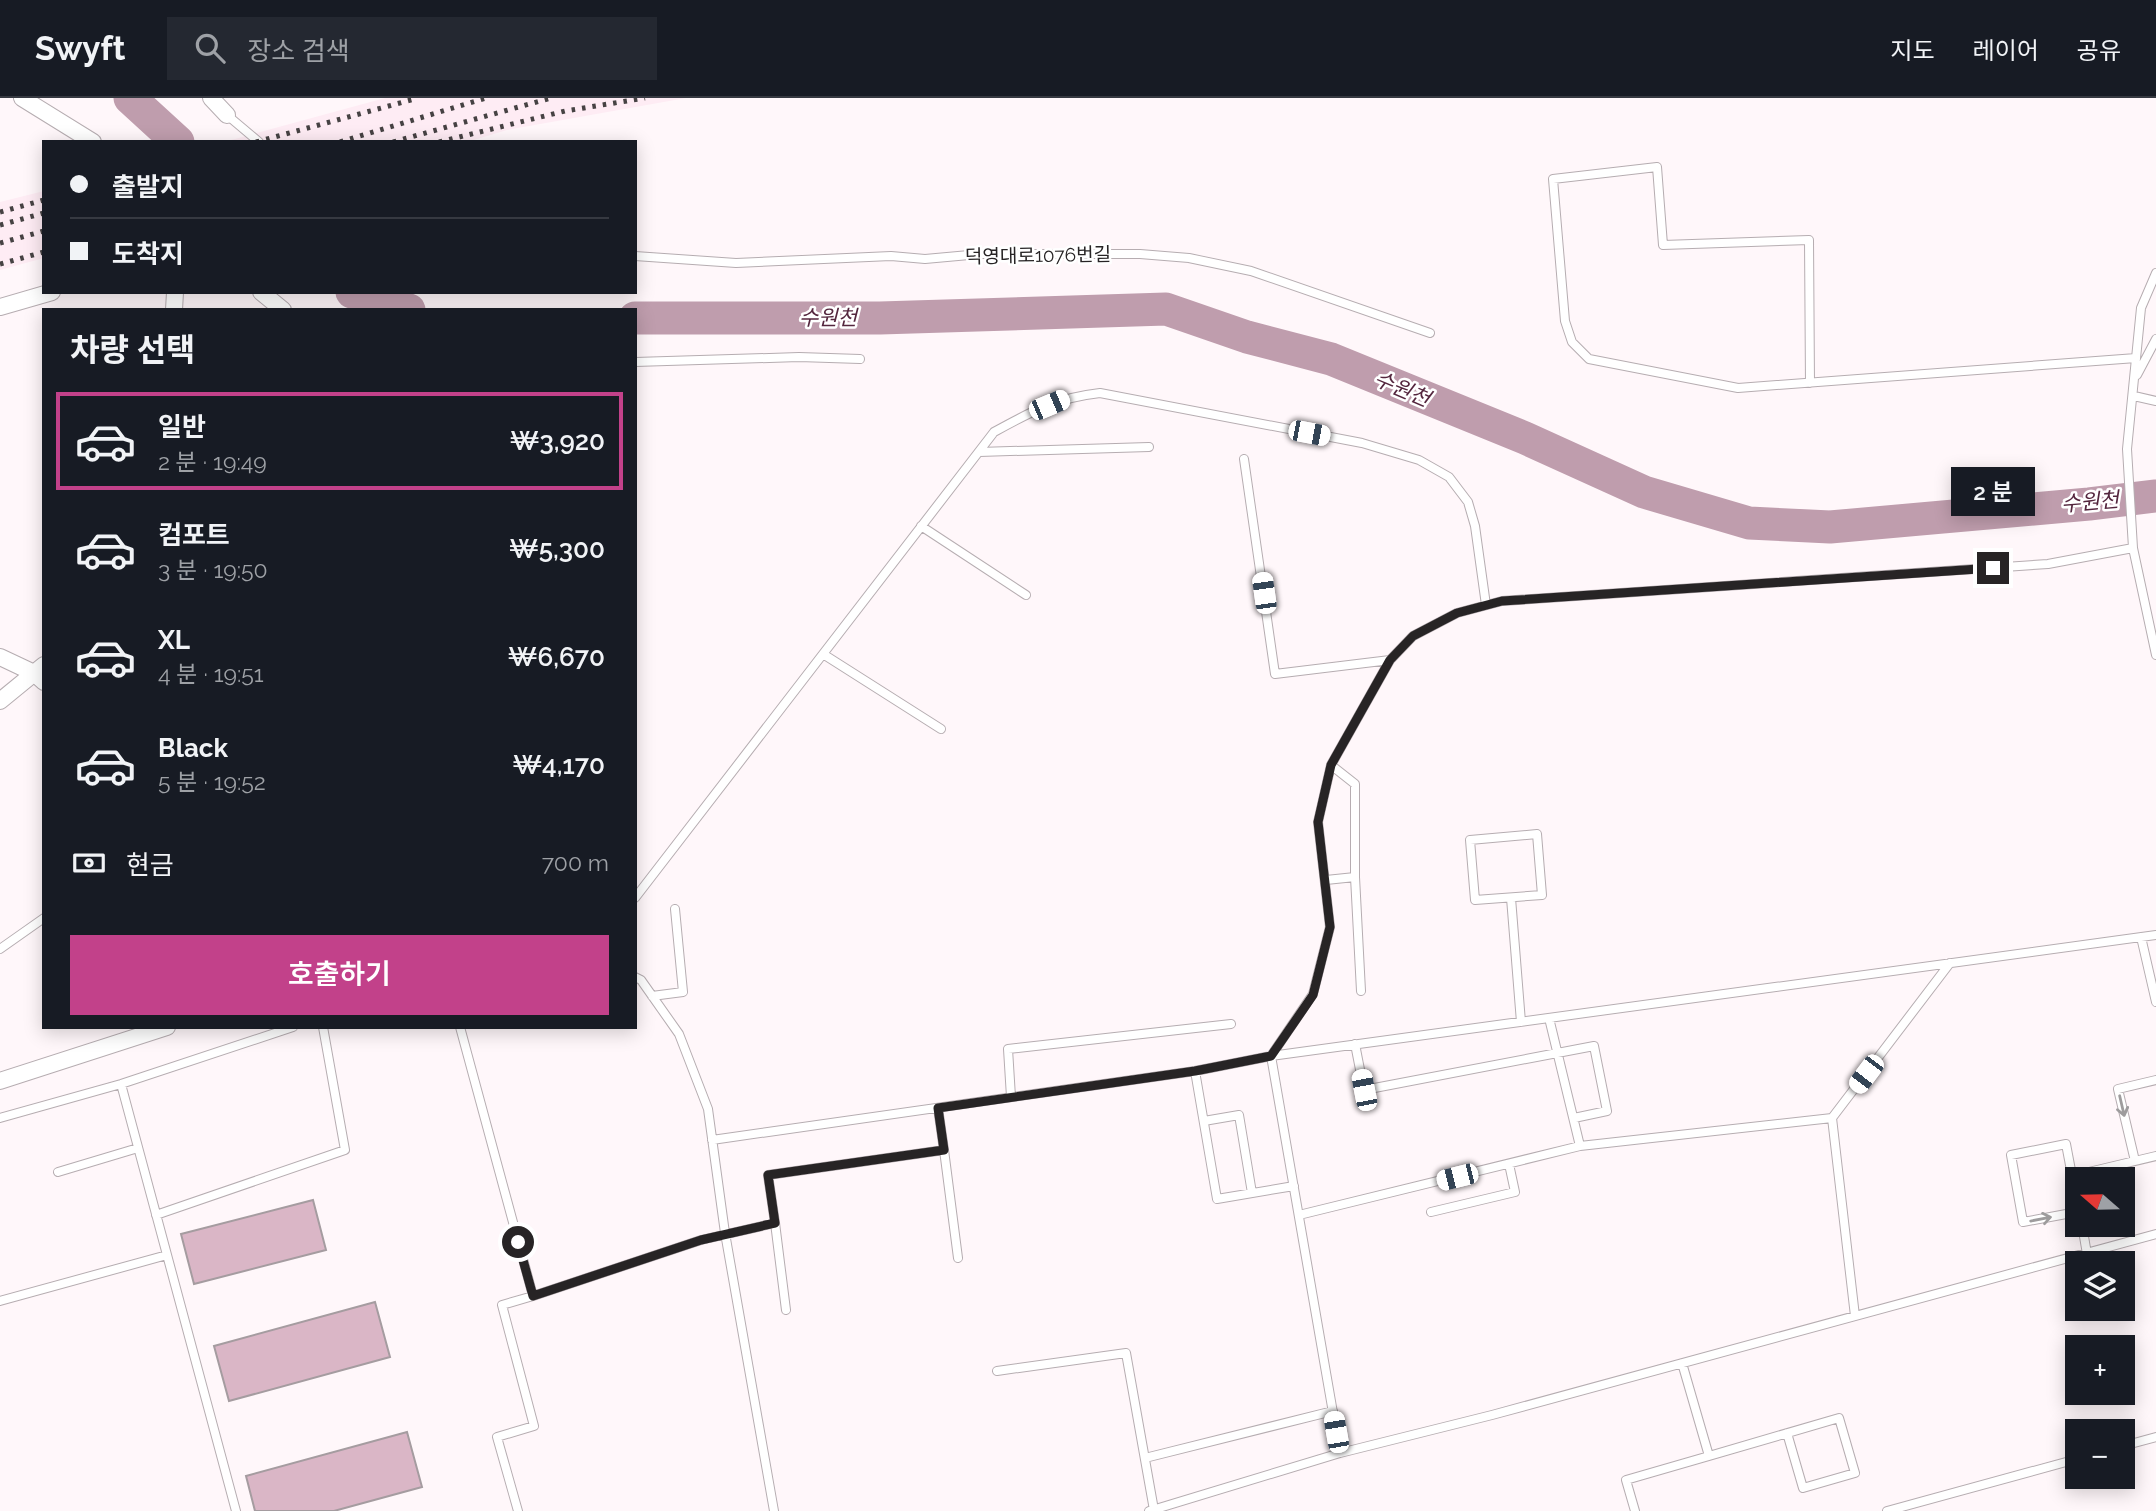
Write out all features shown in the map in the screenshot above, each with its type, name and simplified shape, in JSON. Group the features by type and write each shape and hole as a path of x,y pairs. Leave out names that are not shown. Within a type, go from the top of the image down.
{"street":[{"path":"22,98 90,140"},
{"path":"211,98 227,115"},
{"path":"0,307 45,294"},
{"path":"263,294 281,308"},
{"path":"0,657 41,674"},
{"path":"0,701 41,674"},
{"path":"0,1080 161,1029"}],"lane":[{"path":"227,115 257,140"},
{"path":"1810,383 1809,240 1663,245 1657,167 1553,179 1565,321 1572,342 1589,359 1738,388 1810,383 2136,358"},
{"name":"덕영대로1076번길","path":"637,256 736,262 879,256 925,259 981,254 1140,254 1177,257 1251,271 1430,333"},
{"path":"2156,273 2141,308 2127,449 2133,548 2156,655"},
{"path":"2134,380 2156,339"},
{"path":"637,362 799,357 860,359"},
{"path":"637,895 994,432 1028,413 1069,397 1100,393 1362,443 1419,460 1449,477 1468,502 1475,526 1486,606"},
{"path":"2134,396 2156,401"},
{"path":"979,452 1149,447"},
{"path":"1244,459 1275,674 1390,660"},
{"path":"921,526 1026,595"},
{"path":"1340,1453 1271,1056 1313,995 1330,927 1318,822 1331,765 1390,660 1413,636 1457,613 1502,601 2048,564 2133,548"},
{"path":"823,654 941,729"},
{"path":"1331,765 1354,784 1361,991"},
{"path":"1537,834 1542,895 1511,898 1475,901 1470,840 1537,834"},
{"path":"1326,880 1356,877"},
{"path":"1511,898 1521,1022"},
{"path":"652,996 682,992 675,909"},
{"path":"0,949 42,919"},
{"path":"712,1140 1195,1071 1271,1056 1355,1044 2156,935"},
{"path":"2141,937 2156,1002"},
{"path":"1855,1315 1832,1118 1950,963"},
{"path":"637,978 679,1034 708,1109 725,1233 774,1511"},
{"path":"1549,1018 1580,1146"},
{"path":"1012,1097 1008,1049 1231,1024"},
{"path":"0,1118 121,1084 287,1029"},
{"path":"156,1215 345,1150 323,1029"},
{"path":"461,1029 533,1296"},
{"path":"1355,1044 1364,1090 1594,1045 1607,1111 1574,1118"},
{"path":"1195,1071 1217,1199 1294,1186"},
{"path":"2135,1161 2118,1089 2156,1080"},
{"path":"121,1084 236,1511"},
{"path":"938,1108 958,1258"},
{"path":"1204,1121 1239,1115 1252,1193"},
{"path":"1299,1215 1580,1146 1832,1118"},
{"path":"2065,1214 2024,1222 2011,1155 2066,1144 2070,1167"},
{"path":"58,1172 138,1148"},
{"path":"786,1310 768,1175 944,1150"},
{"path":"2110,1167 2156,1156"},
{"path":"1431,1212 1514,1192 1509,1164"},
{"path":"518,1511 497,1437 534,1426 502,1305 725,1233 775,1223"},
{"path":"2097,1251 2156,1234"},
{"path":"0,1301 167,1255"},
{"path":"997,1371 1126,1353 1152,1510 1340,1453 1505,1412 2065,1260"},
{"path":"1682,1363 1709,1456"},
{"path":"1145,1458 1333,1411"},
{"path":"1635,1511 1626,1480 1709,1456 1787,1433 1839,1418 1855,1473 1803,1488 1787,1433"},
{"path":"2135,1443 2156,1437"},
{"path":"1887,1511 2065,1462"}],"shaded area":[{"path":"385,98 686,98 507,130 474,140 231,140"},
{"path":"42,192 42,259 0,270 0,202"}],"building":[{"path":"313,1200 326,1250 194,1284 181,1234"},
{"path":"375,1302 390,1357 229,1401 214,1346"},
{"path":"407,1432 422,1487 334,1511 255,1511 246,1476"}],"waterway":[{"name":"수원천","path":"130,98 176,140"},
{"name":"수원천","path":"358,294 403,308"},
{"name":"수원천","path":"637,318 880,318 1166,309 1247,337 1331,359 1525,438 1644,492 1749,523 1830,527 2156,496"}],"railway":[{"path":"263,140 418,98"},
{"path":"347,140 486,98"},
{"path":"400,140 551,98"},
{"path":"447,140 565,111 645,98"},
{"path":"0,212 42,201"},
{"path":"0,225 42,214"},
{"path":"0,243 42,232"},
{"path":"0,264 42,253"}],"route":[{"path":"518,1242 533,1296 701,1240 775,1223 768,1175 944,1150 938,1108 1195,1071 1271,1056 1313,995 1330,927 1318,822 1331,765 1390,660 1413,636 1457,613 1502,601 1993,568"}]}
